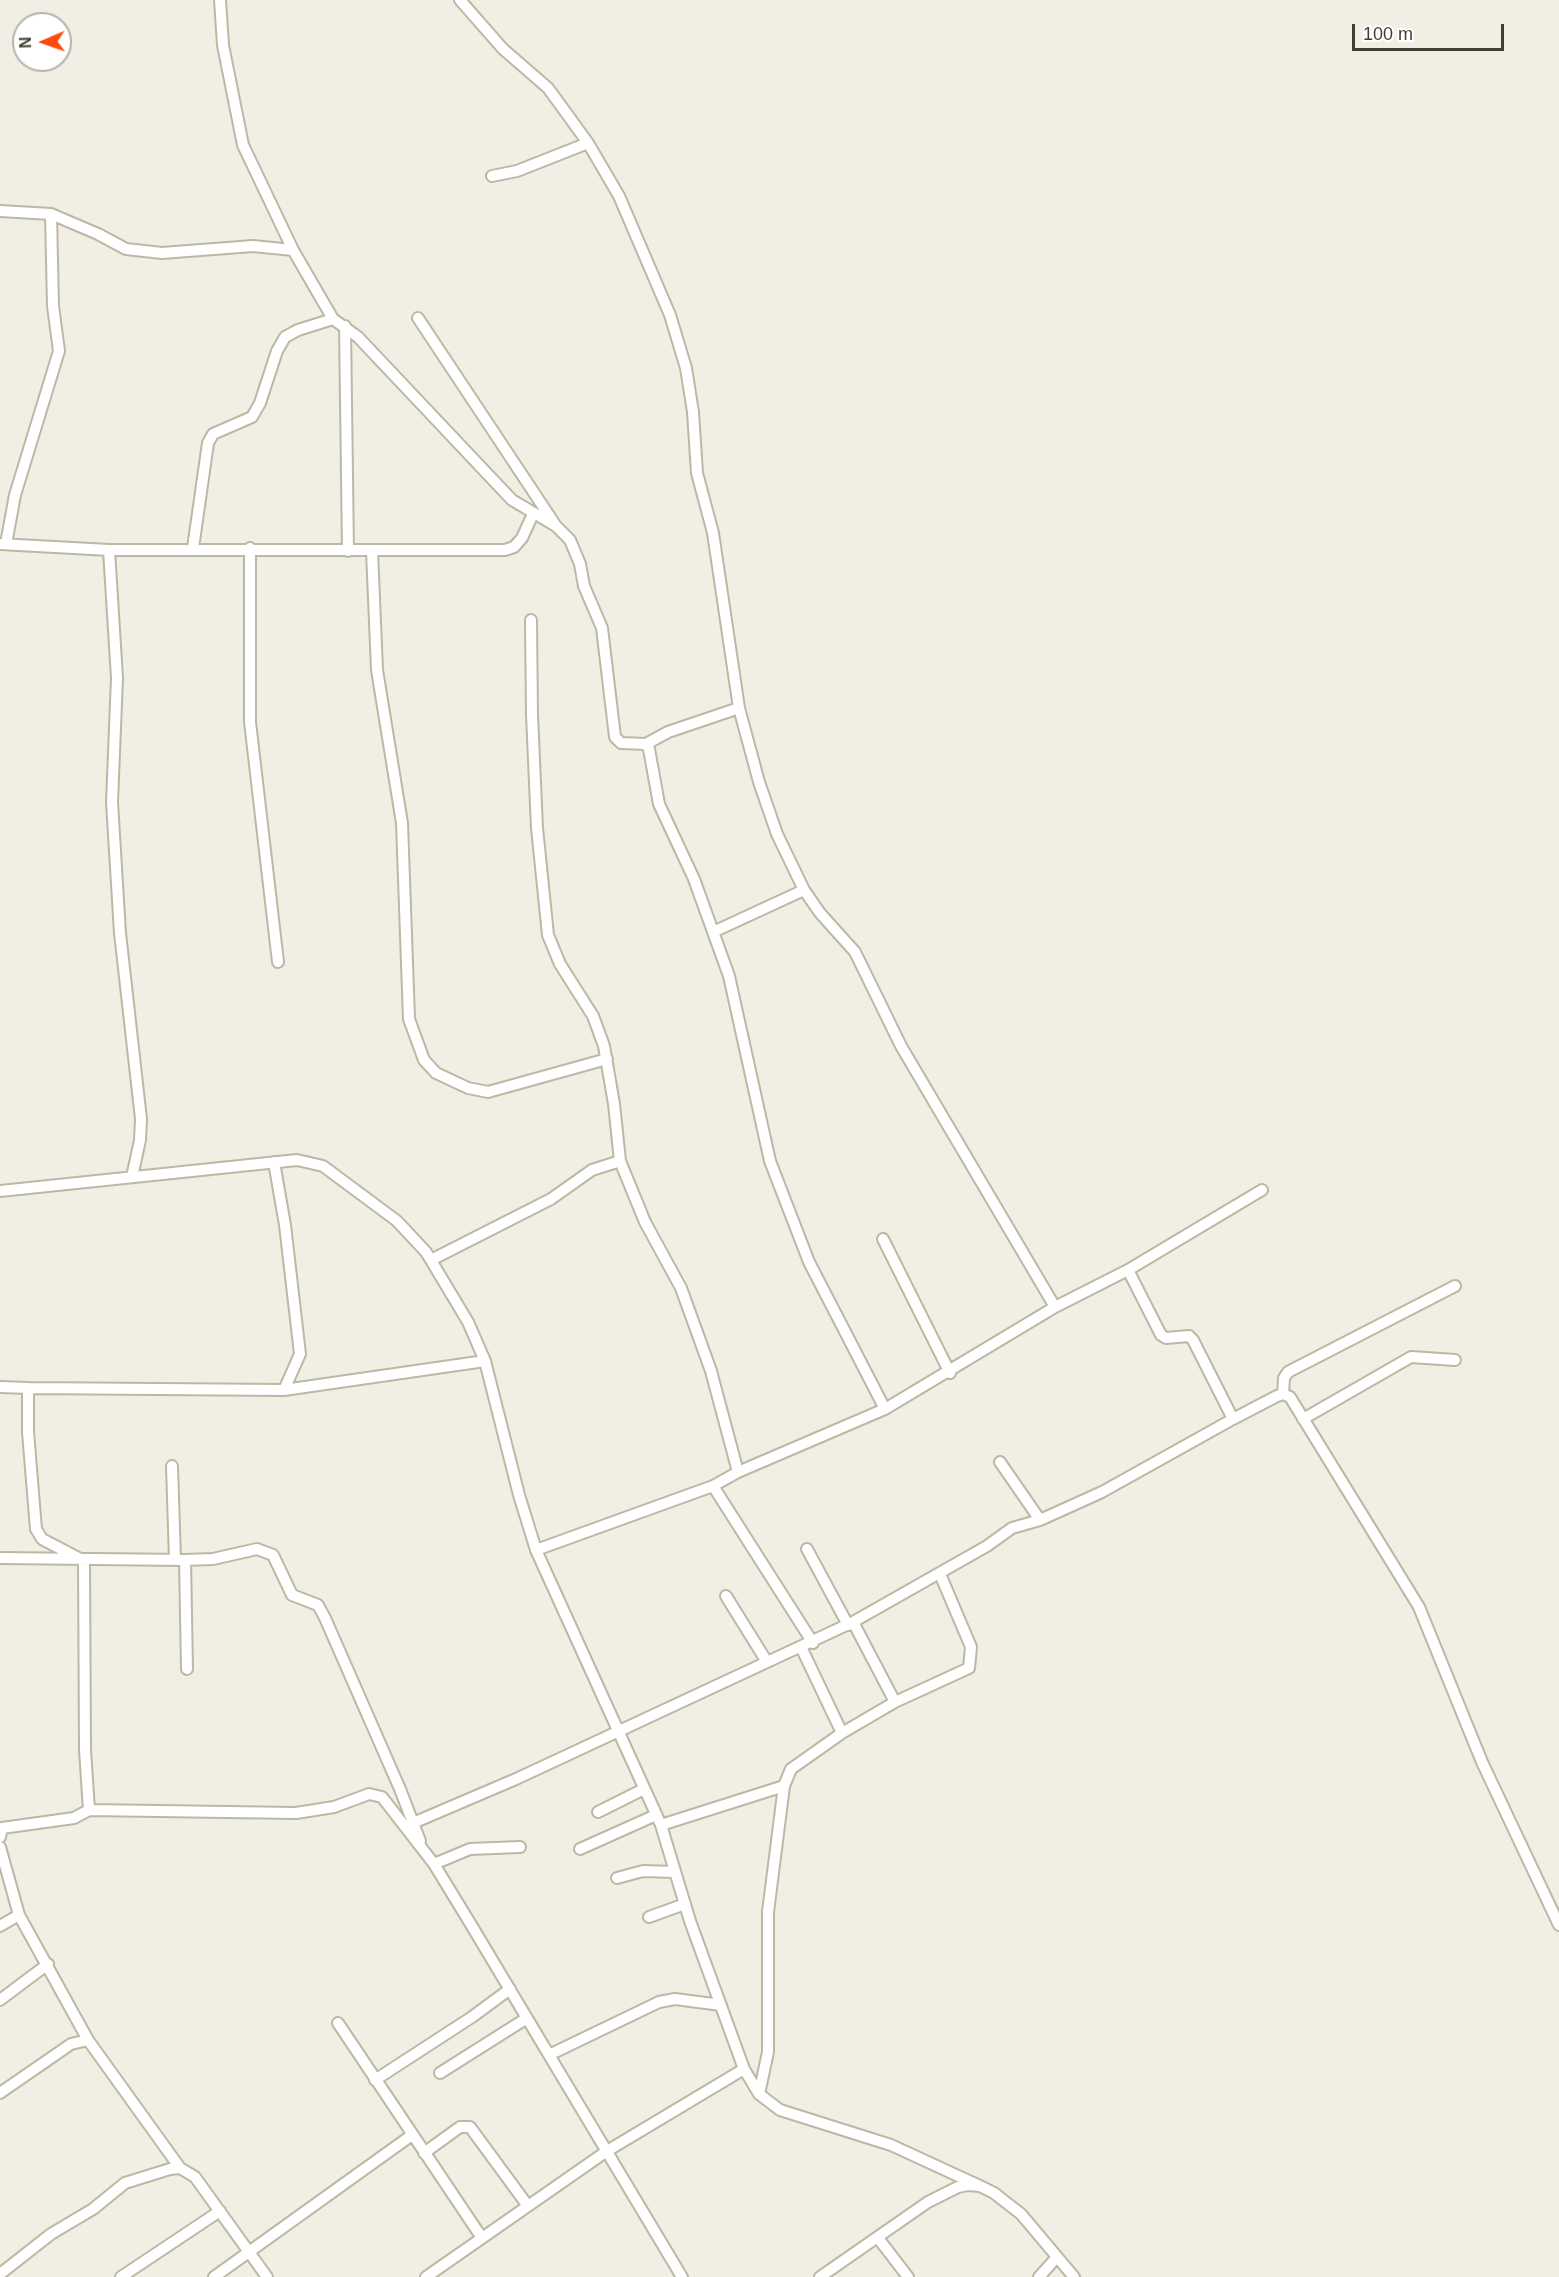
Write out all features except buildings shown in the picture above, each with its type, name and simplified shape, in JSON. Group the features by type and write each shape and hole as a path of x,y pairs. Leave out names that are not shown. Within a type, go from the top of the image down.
{"street":[{"path":"220,0 223,45 243,145 293,250 333,319 345,326 512,500 556,526"},
{"path":"460,0 503,49 548,88 588,143 619,196 670,315 686,368 693,412 698,473 713,533 724,625 739,708 759,782 777,834 804,890 820,914 855,952 901,1046 1055,1308"},
{"path":"492,176 517,171 588,143"},
{"path":"0,211 51,214 126,249 162,253 253,246 293,250"},
{"path":"51,214 53,306 59,351 15,495 3,544 109,550 193,548 372,551 505,550 514,547 522,538 533,514"},
{"path":"418,318 556,526 570,540 580,564 584,586 602,628 615,737 621,743 646,744 668,732 739,708"},
{"path":"193,548 208,443 213,434 252,417 260,403 277,351 285,337 298,330 333,319"},
{"path":"345,326 348,550"},
{"path":"250,548 250,722 278,962"},
{"path":"109,550 117,678 112,802 120,933 141,1119 140,1140 132,1176"},
{"path":"372,551 377,670 402,823 409,1019 424,1060 436,1073 478,1092 488,1092 607,1059"},
{"path":"531,620 537,828 548,935 560,964 593,1016 607,1059 620,1161 645,1222 681,1288 711,1371 738,1472"},
{"path":"646,744 659,804 694,879 729,976 774,1172 809,1262 885,1409"},
{"path":"713,932 804,890"},
{"path":"0,1191 297,1160 323,1166 397,1221 431,1260 468,1322 485,1361 519,1495 536,1550 661,1826 685,1904 744,2069 759,2094 780,2110 891,2145 994,2193 1021,2214 1074,2277"},
{"path":"431,1260 551,1199 592,1170 620,1161"},
{"path":"274,1162 285,1225 300,1354 285,1390"},
{"path":"536,1550 712,1486 738,1472 885,1409 950,1373 1055,1308 1128,1270 1262,1190"},
{"path":"883,1239 950,1373"},
{"path":"1128,1270 1161,1335 1166,1338 1189,1336 1193,1340 1233,1419"},
{"path":"1283,1394 1284,1378 1288,1372 1455,1286"},
{"path":"1303,1419 1412,1357 1455,1360"},
{"path":"0,1387 285,1390 485,1361"},
{"path":"28,1388 28,1432 36,1529 42,1539 84,1561"},
{"path":"413,1823 813,1643 939,1574 1011,1528 1040,1520 1102,1492 1233,1419 1283,1394 1290,1397 1419,1607 1482,1762 1559,1925"},
{"path":"1000,1462 1040,1520"},
{"path":"172,1466 187,1669"},
{"path":"712,1486 813,1643"},
{"path":"0,1558 84,1561 180,1560 213,1559 257,1549 267,1551 276,1560 292,1595 318,1605 422,1847"},
{"path":"807,1549 895,1702"},
{"path":"84,1561 85,1750 89,1810"},
{"path":"759,2094 768,2052 768,1912 784,1786 791,1769 842,1733 895,1702 969,1668 971,1647 939,1574"},
{"path":"726,1596 767,1662"},
{"path":"801,1647 842,1733"},
{"path":"661,1826 784,1786"},
{"path":"598,1812 644,1789"},
{"path":"0,1837 2,1828 74,1818 89,1810 296,1813 334,1807 369,1794 382,1797 434,1864 682,2277"},
{"path":"580,1849 656,1815"},
{"path":"0,1847 19,1915 88,2040 180,2168 195,2177 267,2277"},
{"path":"434,1864 470,1849 520,1847"},
{"path":"617,1878 643,1871 675,1872"},
{"path":"649,1917 685,1904"},
{"path":"0,1926 19,1915"},
{"path":"0,2000 48,1964"},
{"path":"375,2080 472,2017 510,1989"},
{"path":"549,2055 659,2002 675,2000 721,2005"},
{"path":"440,2073 527,2018"},
{"path":"338,2023 482,2238"},
{"path":"0,2093 71,2044 88,2040"},
{"path":"426,2277 607,2151 744,2069"},
{"path":"424,2152 460,2127 470,2127 528,2206"},
{"path":"214,2277 412,2135"},
{"path":"0,2274 51,2234 93,2209 125,2183 180,2168"},
{"path":"820,2277 928,2202 958,2187 980,2186"},
{"path":"121,2277 220,2211"},
{"path":"878,2238 908,2277"},
{"path":"1040,2277 1057,2257"}]}
